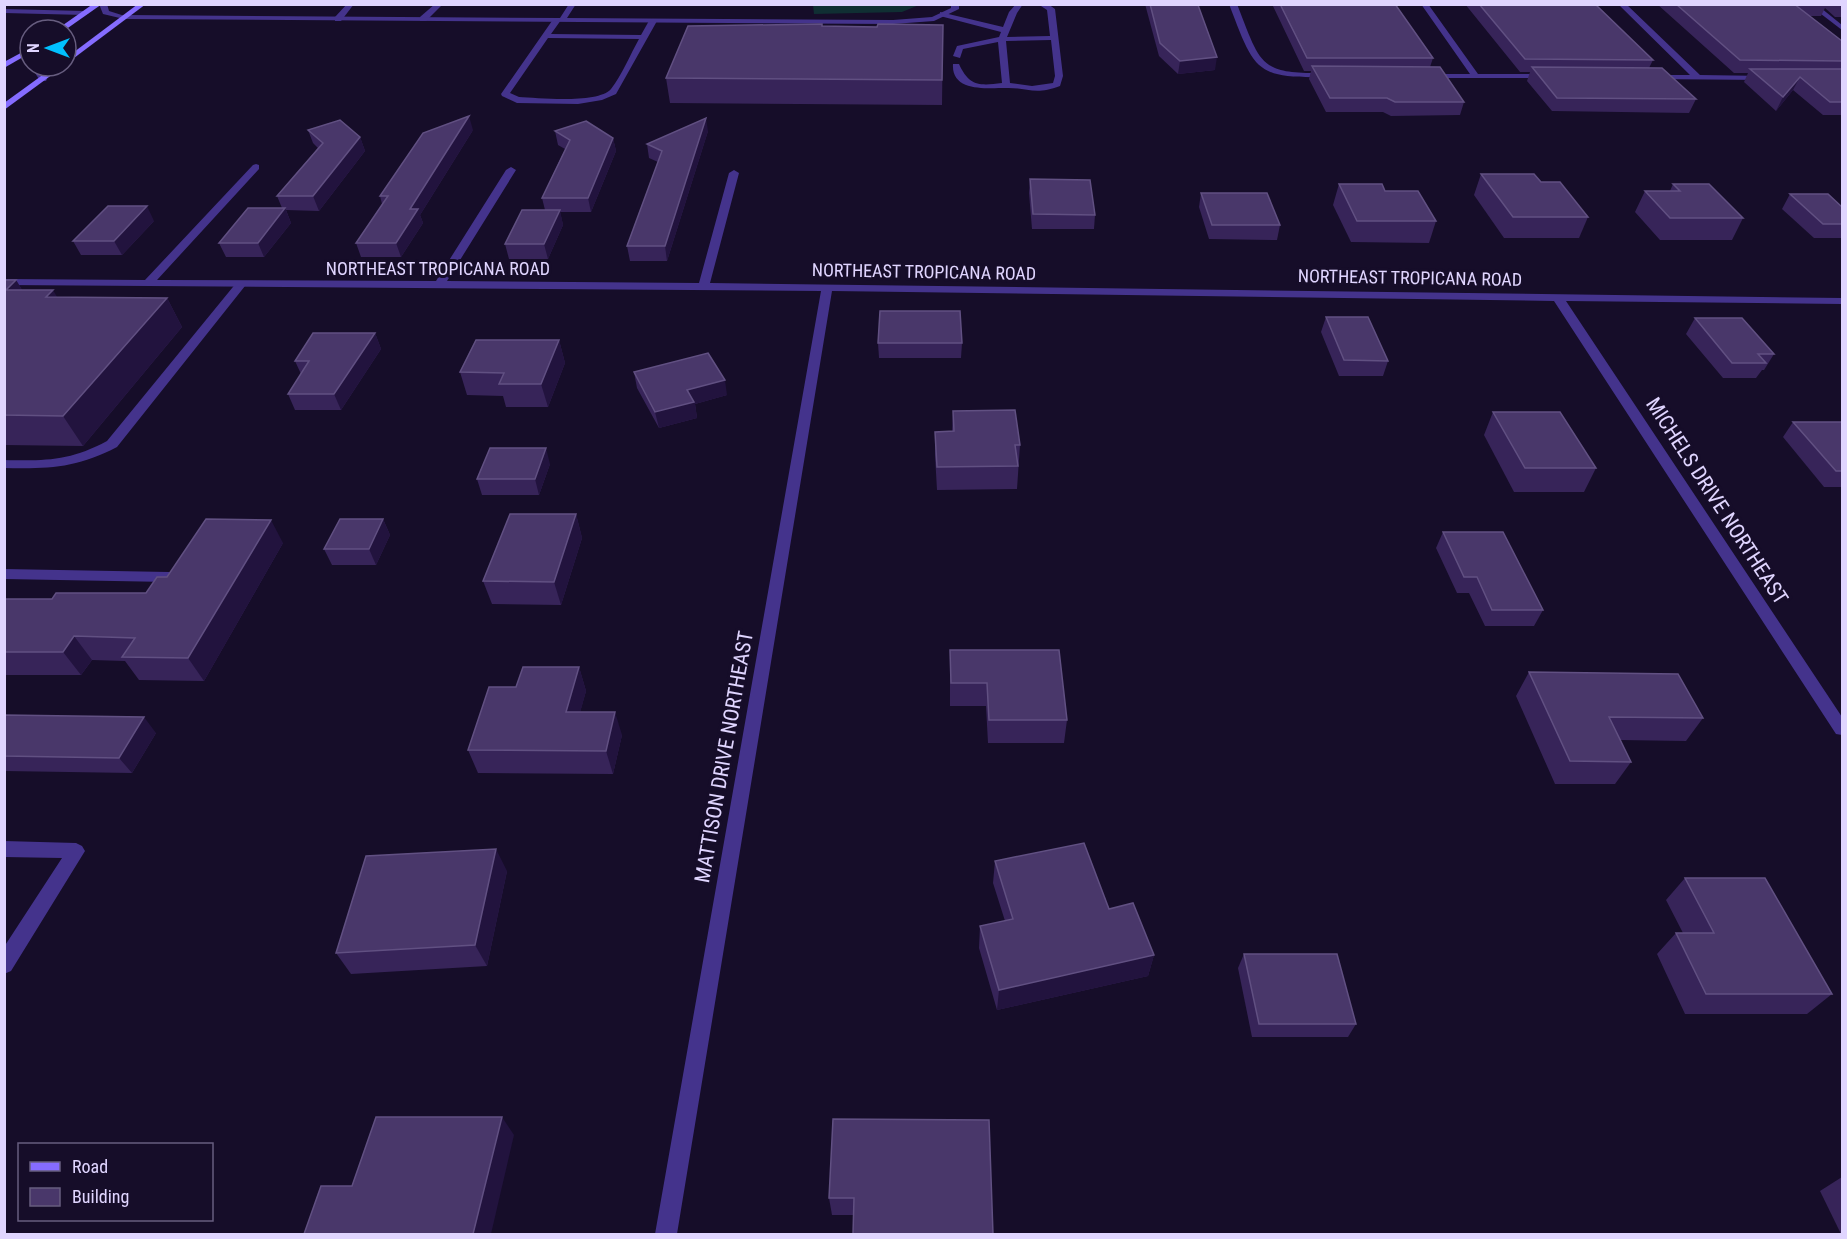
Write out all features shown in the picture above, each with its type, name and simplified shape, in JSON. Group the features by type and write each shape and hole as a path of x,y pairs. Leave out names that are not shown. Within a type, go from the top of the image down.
{"main road":[{"path":"78,18 101,4"},
{"path":"78,53 143,4"},
{"path":"4,66 18,57"},
{"path":"4,108 45,78"}],"street":[{"path":"4,10 12,4"},
{"path":"101,4 106,12 124,17 893,22 934,19 955,9 955,4"},
{"path":"338,19 351,4"},
{"path":"423,19 440,4"},
{"path":"573,4 546,36 504,94 517,100 578,101 599,98 613,92 653,21"},
{"path":"1007,85 1004,80 1003,35 1020,4"},
{"path":"1003,35 960,48 956,61 963,80 972,86 992,88 1007,85 1027,89 1049,88 1057,84 1059,76 1051,9 1041,4"},
{"path":"1233,4 1256,61 1271,70 1295,75 1340,75"},
{"path":"1424,4 1476,76"},
{"path":"1622,4 1697,77"},
{"path":"1811,4 1842,28"},
{"path":"4,10 85,13"},
{"path":"215,18 224,11"},
{"path":"944,14 1003,35 1055,38"},
{"path":"546,36 644,37"},
{"path":"1419,76 1557,76"},
{"path":"1639,77 1776,78"},
{"path":"148,283 256,167"},
{"path":"439,285 511,170"},
{"path":"704,286 734,173"},
{"name":"NORTHEAST TROPICANA ROAD","path":"4,282 704,286 1842,301"},
{"path":"4,464 65,465 90,457 112,444 241,284"},
{"name":"MATTISON DRIVE NORTHEAST","path":"666,1234 827,288"},
{"name":"MICHELS DRIVE NORTHEAST","path":"1557,296 1842,729"},
{"path":"4,574 169,578"},
{"path":"4,849 76,851 4,965"}],"green space":[{"path":"813,4 919,5 902,12 814,14"}],"building":[{"path":"1150,4 1198,5 1217,57 1180,61 1160,43"},
{"path":"1280,4 1395,4 1433,58 1307,58"},
{"path":"1479,4 1595,4 1653,60 1525,59"},
{"path":"1676,4 1794,4 1842,41 1842,61 1740,60"},
{"path":"822,24 822,26 877,27 878,24 943,25 942,80 666,78 688,26"},
{"path":"1312,66 1440,67 1464,102 1395,102 1387,98 1330,98"},
{"path":"1532,67 1662,68 1696,99 1557,98"},
{"path":"1750,69 1842,69 1842,102 1830,102 1800,77 1783,97"},
{"path":"469,116 410,209 418,209 396,243 356,243 388,196 380,196 423,133"},
{"path":"706,118 665,246 627,246 662,151 647,144"},
{"path":"340,120 360,137 313,196 277,196 323,143 308,130"},
{"path":"586,121 613,138 588,198 542,198 570,140 555,131"},
{"path":"1481,174 1534,174 1541,182 1560,182 1588,217 1513,217"},
{"path":"1030,179 1090,180 1095,215 1033,214"},
{"path":"1339,184 1382,184 1385,191 1418,191 1436,221 1357,221"},
{"path":"1673,184 1709,184 1743,218 1670,218 1645,191 1680,191"},
{"path":"1201,193 1267,193 1280,225 1212,225"},
{"path":"1790,194 1828,194 1842,207 1842,224 1823,224"},
{"path":"108,206 147,206 114,241 73,241"},
{"path":"248,208 285,208 258,243 219,243"},
{"path":"522,210 560,210 544,244 505,244"},
{"path":"4,280 16,280 6,290 53,290 46,297 167,298 63,416 4,415"},
{"path":"880,311 960,311 962,343 878,343"},
{"path":"1326,317 1368,317 1388,361 1344,360"},
{"path":"1695,318 1742,318 1774,354 1758,354 1766,363 1732,363"},
{"path":"313,333 375,333 334,394 288,394 309,361 295,361"},
{"path":"476,340 559,340 541,384 499,384 504,373 460,372"},
{"path":"708,353 725,380 687,390 694,402 655,412 634,372"},
{"path":"1015,410 1020,445 1015,445 1018,466 937,467 935,432 954,431 953,411"},
{"path":"1493,412 1560,412 1596,468 1525,468"},
{"path":"1793,422 1842,422 1842,471 1836,471"},
{"path":"490,448 546,448 535,479 477,479"},
{"path":"510,514 576,514 554,582 483,581"},
{"path":"206,519 271,520 188,658 122,657 135,638 74,636 63,652 4,652 4,599 52,599 56,593 146,593 157,577 167,577"},
{"path":"340,519 383,519 369,549 324,549"},
{"path":"1443,532 1503,532 1543,610 1492,610 1477,577 1464,577"},
{"path":"950,650 1059,650 1067,720 989,720 987,683 951,683"},
{"path":"523,667 579,667 566,712 615,712 606,751 468,750 489,687 516,687"},
{"path":"1529,672 1678,674 1703,718 1609,717 1631,762 1570,761"},
{"path":"4,715 144,717 119,758 4,756"},
{"path":"1084,843 1109,909 1133,903 1154,955 999,990 980,926 1013,919 995,861"},
{"path":"496,849 475,945 336,953 366,856"},
{"path":"1685,878 1765,878 1832,994 1706,994 1676,933 1714,933"},
{"path":"1244,954 1337,954 1356,1024 1259,1024"},
{"path":"376,1117 502,1117 473,1234 304,1234 321,1186 352,1186"},
{"path":"833,1119 989,1120 993,1234 853,1234 854,1198 829,1198"}]}
